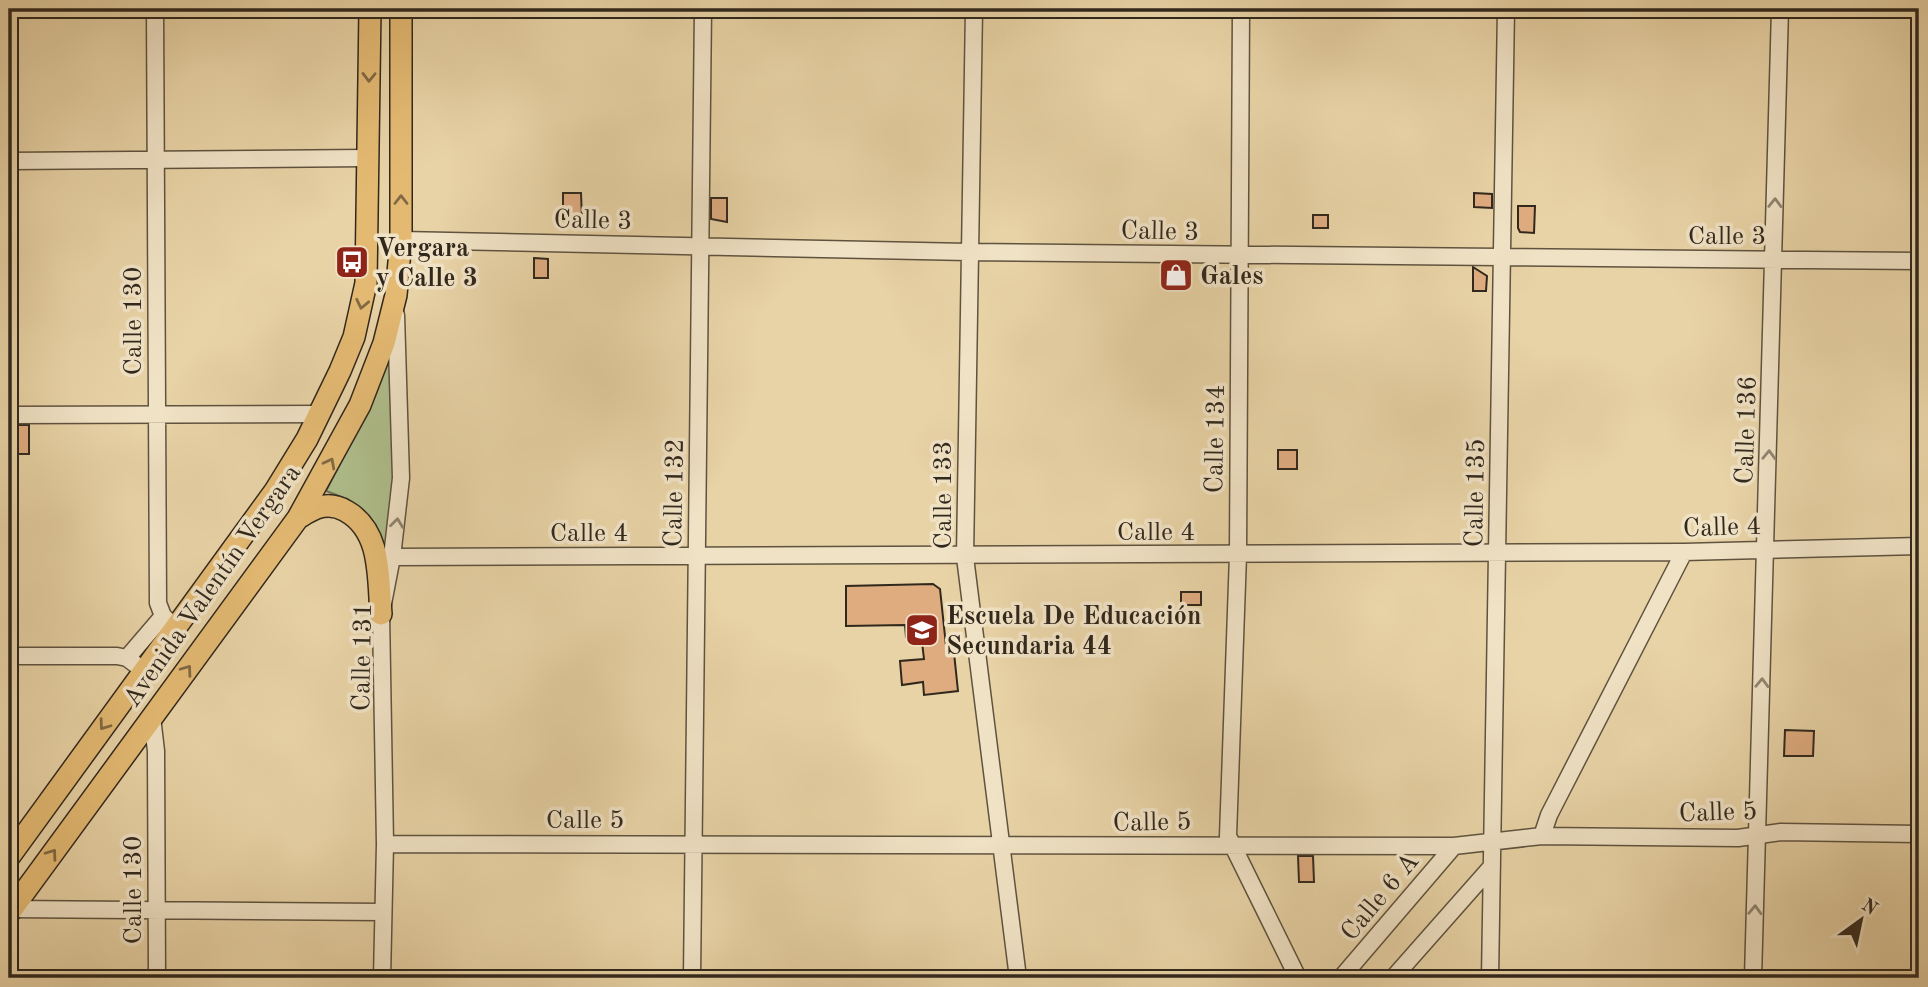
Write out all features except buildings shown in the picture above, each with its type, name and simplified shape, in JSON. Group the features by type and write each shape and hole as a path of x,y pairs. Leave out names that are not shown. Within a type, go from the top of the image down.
{"main road":[{"name":"Avenida Valentín Vergara","path":"9,857 135,664 275,491 320,414 354,337 366,283 370,9"},
{"name":"Avenida Valentín Vergara","path":"10,910 298,518 360,405 390,324 396,295 401,240 401,9"},
{"path":"298,518 318,507 330,505 343,509 359,520 373,544 382,614"}],"street":[{"name":"Calle 130","path":"155,9 158,603 169,621"},
{"name":"Calle 132","path":"692,978 703,9"},
{"name":"Calle 133","path":"974,9 965,557 1018,978"},
{"name":"Calle 134","path":"1241,9 1238,555 1227,836 1298,978"},
{"name":"Calle 135","path":"1490,978 1506,9"},
{"name":"Calle 136","path":"1753,978 1780,9"},
{"path":"9,162 367,159"},
{"name":"Calle 3","path":"401,240 968,252 1919,261"},
{"name":"Calle 131","path":"382,978 385,845 382,614 393,557 401,457 396,295"},
{"path":"9,415 320,414"},
{"name":"Calle 4","path":"393,557 965,557 1498,551 1684,552 1919,546"},
{"path":"1542,836 1549,816 1684,552"},
{"path":"9,656 117,656 135,664"},
{"name":"Calle 130","path":"152,717 156,751 157,978"},
{"name":"Calle 5","path":"385,845 694,843 1002,847 1230,844 1454,846 1542,836 1738,838 1781,832 1919,834"},
{"name":"Calle 6 A","path":"1341,978 1454,846"},
{"path":"1393,978 1492,866"},
{"path":"10,910 382,912"}],"green space":[{"path":"390,350 395,475 384,567 370,531 358,511 339,496 326,491 354,436"}],"place":[{"name":"Vergara y Calle 3","path":"352,262"},
{"name":"Gales","path":"1176,275"},
{"name":"Escuela De Educación Secundaria 44","path":"922,630"}]}
